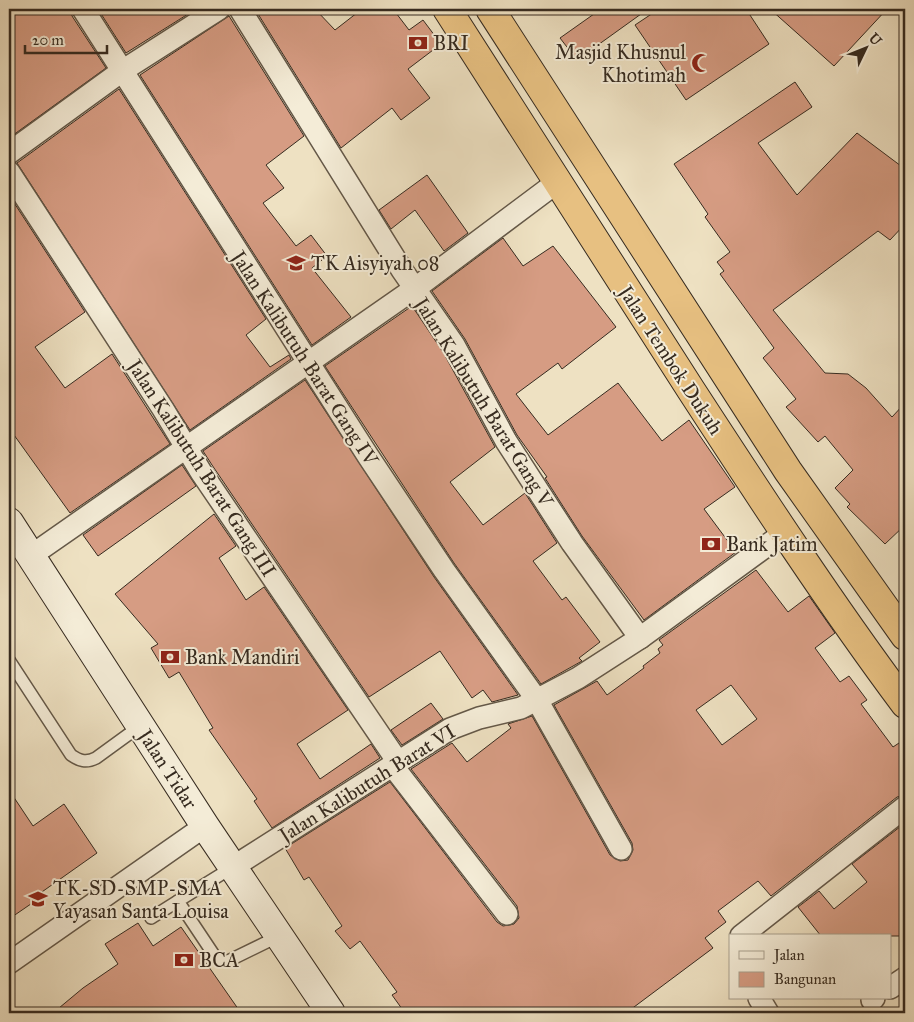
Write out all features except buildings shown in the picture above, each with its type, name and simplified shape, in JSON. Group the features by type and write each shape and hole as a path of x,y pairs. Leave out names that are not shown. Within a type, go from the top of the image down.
{"highway":[{"name":"Jalan Tembok Dukuh","path":"447,9 556,183 784,533 846,624 905,704"},
{"name":"Jalan Tembok Dukuh","path":"490,9 782,463 905,636"},
{"path":"846,624 880,601"}],"street":[{"name":"Jalan Kalibutuh Barat Gang IV","path":"83,9 307,363 444,570 537,700 621,849"},
{"path":"9,154 122,71 219,9"},
{"name":"Jalan Kalibutuh Barat Gang V","path":"240,9 414,288 454,345 506,442 572,543 640,638"},
{"name":"Jalan Kalibutuh Barat Gang III","path":"9,172 187,446 201,472 395,763 507,914"},
{"path":"32,555 414,288 556,183"},
{"name":"Jalan Tidar","path":"9,522 205,826 331,1013"},
{"name":"Jalan Kalibutuh Barat VI","path":"233,867 450,729 479,718 521,708 578,678 640,638 784,533"},
{"path":"744,934 905,808"},
{"path":"9,963 205,826"},
{"path":"892,987 905,978"},
{"path":"760,1000 768,1013"}],"lane":[{"path":"9,660 71,755 79,761 89,762 96,758 140,726"},
{"path":"151,918 233,867"},
{"path":"178,901 216,958 222,962 228,961 279,936"}],"place":[{"name":"BRI","path":"418,43"},
{"name":"Masjid Khusnul Khotimah","path":"701,63"},
{"name":"TK Aisyiyah 08","path":"296,263"},
{"name":"Bank Jatim","path":"711,544"},
{"name":"Bank Mandiri","path":"170,657"},
{"name":"TK-SD-SMP-SMA Yayasan Santa Louisa","path":"38,899"},
{"name":"BCA","path":"184,960"}]}
